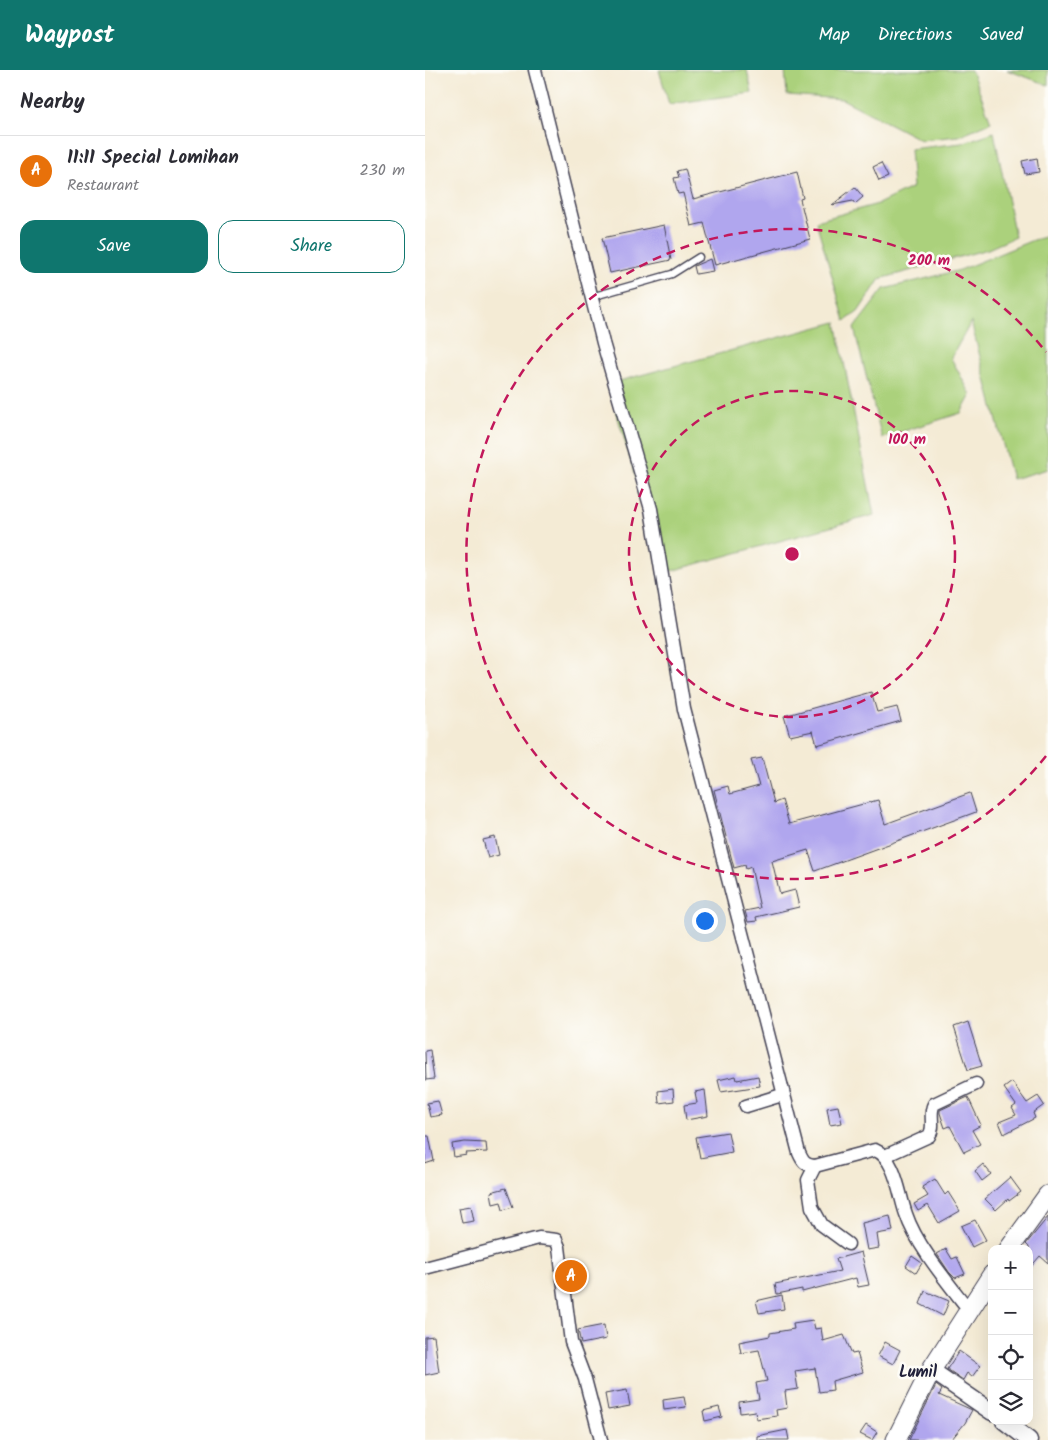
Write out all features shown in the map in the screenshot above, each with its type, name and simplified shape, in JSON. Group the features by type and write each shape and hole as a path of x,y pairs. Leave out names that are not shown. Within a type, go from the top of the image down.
{"main road":[{"path":"1012,1245 1048,1195"},
{"path":"896,1440 931,1370 988,1281"}],"street":[{"path":"535,70 591,297 651,509 684,709 730,883 782,1095 802,1161 808,1165 815,1166 875,1150 885,1156 895,1176 906,1216 914,1233 969,1310"},
{"path":"885,1156 929,1136 932,1132 931,1108 934,1104 976,1084"},
{"path":"746,1106 782,1095"},
{"path":"815,1166 807,1180 813,1207 822,1225 848,1244"},
{"path":"425,1268 539,1238 556,1240 559,1247 571,1342 585,1379 601,1440"},
{"path":"931,1370 988,1409"},
{"path":"1009,1425 1029,1440"}],"lane":[{"path":"591,297 671,274 699,257"}],"green space":[{"path":"659,70 747,70 752,93 669,104"},
{"path":"785,70 971,70 991,122 958,136 921,140 842,99 787,95"},
{"path":"1007,70 1048,70 1048,85"},
{"path":"994,132 1015,237 988,249 880,279 858,312 845,321 816,221 878,204 913,187 910,149 962,143"},
{"path":"1048,236 1048,469 1012,479 971,322 951,358 971,395 961,413 882,438 854,328 884,289 960,270 1033,240"},
{"path":"836,322 874,515 664,573 608,384"}],"building":[{"path":"1037,158 1039,172 1025,174 1022,161"},
{"path":"881,163 888,177 879,181 873,167"},
{"path":"685,169 693,199 797,172 803,198 800,199 810,239 715,265 704,223 691,226 683,193 678,194 674,178 679,177 677,171"},
{"path":"855,187 863,197 855,204 853,201 832,205"},
{"path":"664,225 671,260 610,273 602,238"},
{"path":"710,259 713,271 696,274 694,266"},
{"path":"871,692 877,712 897,707 901,721 817,745 813,731 790,736 784,716"},
{"path":"762,758 774,803 782,800 789,824 878,800 885,824 970,793 976,812 815,871 808,850 772,861 780,894 795,890 799,907 756,917 757,921 748,922 745,911 760,908 751,867 746,869 745,865 734,868 714,790 728,786 730,794 759,786 751,760"},
{"path":"495,837 499,855 488,858 483,840"},
{"path":"968,1022 982,1066 968,1070 954,1027"},
{"path":"430,1050 434,1079 426,1080 425,1051"},
{"path":"736,1076 737,1080 758,1076 760,1086 721,1092 718,1080"},
{"path":"1012,1082 1027,1103 1038,1096 1044,1105 1033,1113 1035,1118 1004,1134 999,1122 1016,1115 1012,1108 1016,1105 1004,1088"},
{"path":"673,1089 674,1101 659,1103 658,1091"},
{"path":"705,1090 708,1116 686,1120 684,1105 697,1103 695,1092"},
{"path":"968,1097 981,1125 972,1130 980,1144 964,1152 950,1126 945,1128 940,1110"},
{"path":"438,1101 442,1115 430,1117 427,1103"},
{"path":"838,1106 842,1123 830,1125 827,1108"},
{"path":"728,1132 732,1152 700,1158 696,1137"},
{"path":"425,1136 429,1136 434,1161 425,1164"},
{"path":"465,1142 486,1143 487,1152 466,1153 467,1155 454,1157 452,1144"},
{"path":"983,1164 991,1174 982,1181 975,1171"},
{"path":"1010,1177 1021,1192 1009,1201 1008,1199 996,1210 985,1199"},
{"path":"935,1179 945,1195 948,1192 960,1211 939,1223 928,1205 918,1211 914,1204 928,1196 922,1187"},
{"path":"506,1188 513,1207 503,1210 501,1202 493,1204 491,1192"},
{"path":"471,1206 474,1221 462,1223 459,1208"},
{"path":"890,1216 893,1231 877,1234 879,1248 867,1250 862,1223"},
{"path":"1048,1217 1048,1263 1040,1256 1033,1264 1033,1245 1026,1244"},
{"path":"975,1220 986,1240 972,1247 961,1226"},
{"path":"946,1249 952,1259 957,1257 965,1274 955,1278 949,1272 937,1254"},
{"path":"861,1252 869,1285 858,1287 856,1278 802,1292 802,1289 777,1294 775,1284 840,1271 836,1259"},
{"path":"912,1256 922,1263 916,1273 906,1266"},
{"path":"925,1291 949,1301 943,1316 920,1304"},
{"path":"782,1295 784,1309 759,1313 756,1301"},
{"path":"813,1320 815,1329 821,1328 823,1341 844,1335 852,1354 857,1353 863,1372 832,1381 833,1390 819,1392 815,1368 795,1371 798,1389 785,1391 787,1408 776,1410 777,1416 756,1419 755,1411 740,1413 739,1402 759,1399 756,1383 767,1381 759,1350 741,1353 739,1342 770,1336 770,1333 794,1329 793,1323"},
{"path":"604,1325 606,1339 581,1344 578,1330"},
{"path":"434,1336 439,1372 425,1375 425,1337"},
{"path":"885,1342 900,1350 893,1364 878,1356"},
{"path":"959,1351 980,1366 972,1377 967,1373 963,1380 947,1369"},
{"path":"936,1385 942,1390 939,1395 972,1410 965,1423 951,1440 909,1440"},
{"path":"627,1390 630,1406 608,1410 605,1394"},
{"path":"684,1397 686,1407 664,1410 663,1400"},
{"path":"719,1407 722,1417 705,1421 703,1411"},
{"path":"866,1425 877,1432 872,1440 860,1434"},
{"path":"787,1430 789,1440 757,1440 757,1436"}],"place":[{"name":"11:11 Special Lomihan","path":"571,1276"}],"district":[{"name":"Lumil","path":"918,1372"}]}
